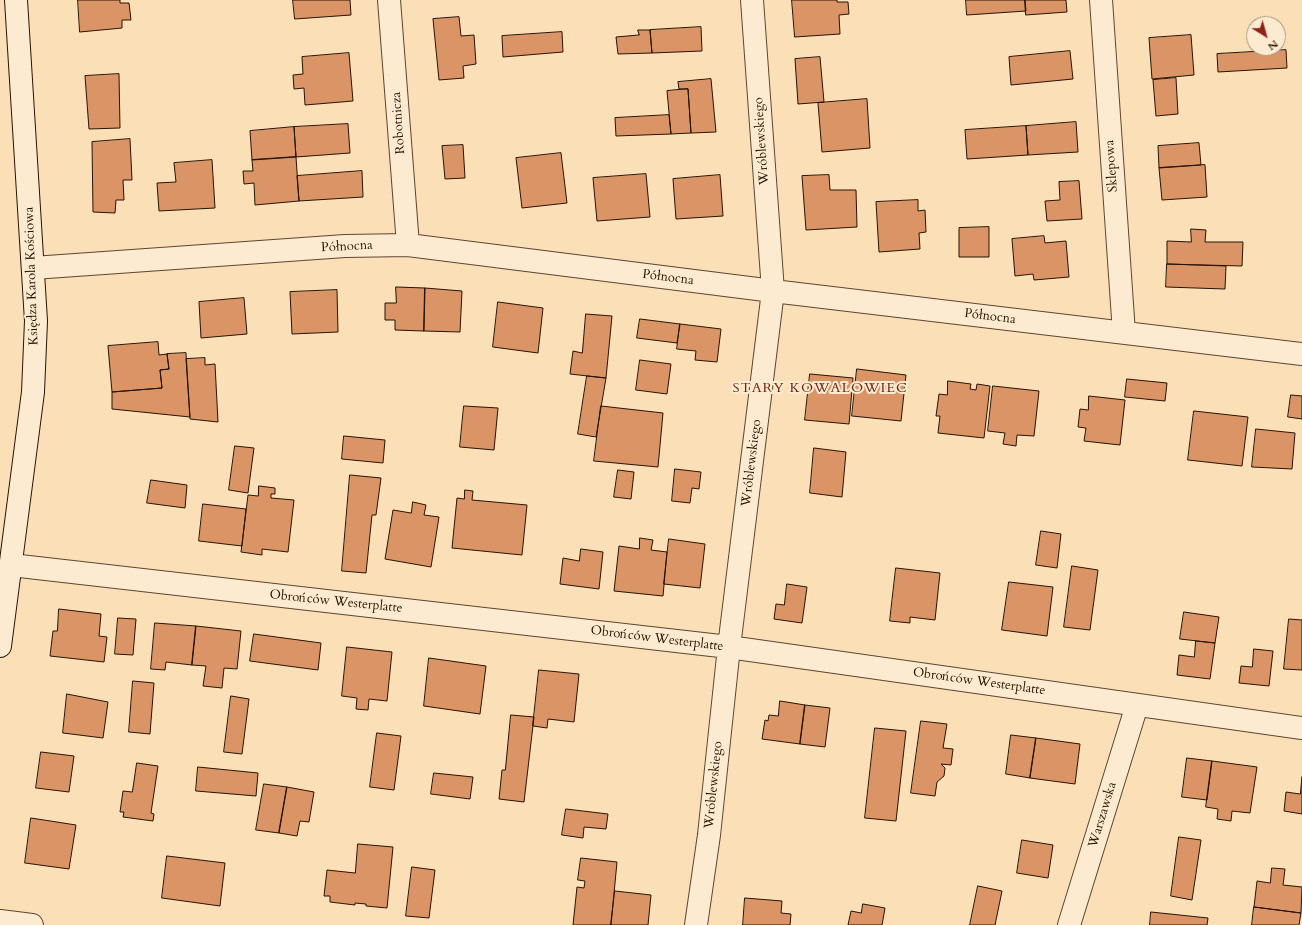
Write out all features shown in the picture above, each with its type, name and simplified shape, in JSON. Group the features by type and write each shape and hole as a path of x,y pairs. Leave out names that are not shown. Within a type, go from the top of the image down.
{"street":[{"name":"Księdza Karola Kościowa","path":"0,646 33,392 36,321 16,0"},
{"name":"Robotnicza","path":"390,0 408,245"},
{"name":"Wróblewskiego","path":"696,925 773,291 752,0"},
{"name":"Sklepowa","path":"1101,0 1124,333"},
{"name":"Północna","path":"33,268 346,246 408,245 773,291 1302,354"},
{"name":"Obrońców Westerplatte","path":"11,565 729,647 1302,728"},
{"name":"Warszawska","path":"1069,925 1137,705"},
{"path":"0,921 32,925"}],"building":[{"path":"78,0 120,0 120,3 129,3 131,20 122,20 122,28 80,32"},
{"path":"293,0 350,0 351,15 295,19"},
{"path":"792,0 837,0 837,2 848,2 849,14 839,15 840,34 795,37"},
{"path":"966,0 1025,0 1026,11 967,15"},
{"path":"1025,0 1066,0 1067,12 1026,15"},
{"path":"459,17 461,36 474,35 476,64 463,66 464,78 439,80 433,19"},
{"path":"701,27 702,51 652,53 650,30"},
{"path":"638,30 650,30 652,53 618,54 616,37 639,35"},
{"path":"562,32 563,52 503,57 502,36"},
{"path":"1191,35 1194,75 1152,79 1149,38"},
{"path":"1286,50 1287,68 1218,72 1217,54 1246,52 1246,56 1286,56"},
{"path":"1070,51 1073,79 1011,85 1009,57"},
{"path":"349,53 353,101 305,105 304,88 294,89 293,75 303,74 302,57"},
{"path":"820,57 824,102 798,104 795,59"},
{"path":"119,74 120,128 89,129 85,76"},
{"path":"1176,78 1178,114 1156,116 1153,80"},
{"path":"711,79 716,132 691,133 688,89 679,89 678,82"},
{"path":"688,89 691,133 671,134 667,91"},
{"path":"867,99 870,148 822,152 818,103"},
{"path":"669,115 671,134 616,136 615,118"},
{"path":"1076,122 1078,152 1028,155 1026,126"},
{"path":"348,124 350,153 296,157 294,127"},
{"path":"1026,126 1028,155 967,159 965,130"},
{"path":"294,127 296,157 252,160 250,131"},
{"path":"130,139 132,180 123,180 124,200 116,200 115,213 93,212 92,142"},
{"path":"1199,143 1201,165 1159,168 1158,146"},
{"path":"463,145 465,178 445,179 442,146"},
{"path":"561,153 567,203 522,208 516,158"},
{"path":"296,157 299,201 255,205 254,183 244,184 243,171 253,171 252,160"},
{"path":"212,160 215,208 159,211 157,183 176,182 174,163"},
{"path":"1205,165 1207,197 1162,200 1159,168"},
{"path":"362,171 363,197 299,201 297,176"},
{"path":"646,174 650,217 597,221 593,178"},
{"path":"720,175 723,216 676,219 673,179"},
{"path":"829,175 830,190 856,190 857,227 806,230 802,176"},
{"path":"1079,181 1082,219 1047,221 1045,201 1060,200 1059,182"},
{"path":"918,200 918,211 925,210 926,232 919,233 920,249 879,252 876,202"},
{"path":"989,227 989,257 959,257 959,228"},
{"path":"1191,229 1206,230 1205,242 1243,242 1242,266 1167,264 1167,241 1191,242"},
{"path":"1044,236 1045,243 1066,241 1069,277 1034,280 1033,274 1015,276 1012,239"},
{"path":"1167,264 1226,266 1225,289 1166,287"},
{"path":"396,287 425,288 424,331 395,330 395,320 385,320 385,303 396,303"},
{"path":"425,288 462,291 460,332 424,331"},
{"path":"337,290 338,332 292,334 290,292"},
{"path":"244,298 247,334 201,338 199,302"},
{"path":"498,302 543,308 538,353 493,347"},
{"path":"586,314 612,316 606,378 570,374 573,351 582,353"},
{"path":"640,319 680,324 677,343 637,338"},
{"path":"680,324 721,329 717,362 695,360 696,351 677,349"},
{"path":"158,342 159,355 167,354 169,369 160,370 162,388 112,392 108,346"},
{"path":"186,353 190,417 112,409 112,392 162,388 160,370 169,369 167,354"},
{"path":"205,358 205,365 215,364 218,422 190,419 186,359"},
{"path":"640,360 671,364 667,394 636,390"},
{"path":"857,369 906,375 901,421 852,416"},
{"path":"810,374 853,378 849,424 805,420"},
{"path":"587,376 606,378 596,437 578,434"},
{"path":"1127,379 1167,383 1165,401 1125,397"},
{"path":"948,381 971,384 970,389 976,390 977,384 990,386 984,438 938,433 940,416 936,416 939,394 947,395"},
{"path":"993,386 1039,391 1034,436 1017,435 1016,446 1003,444 1005,433 988,431"},
{"path":"1291,395 1302,396 1302,419 1288,417"},
{"path":"1089,396 1125,400 1120,445 1084,441 1086,428 1078,427 1080,409 1088,410"},
{"path":"464,406 498,408 494,450 460,447"},
{"path":"601,406 663,413 658,467 594,461"},
{"path":"1194,411 1248,417 1242,466 1188,460"},
{"path":"1256,429 1295,433 1292,469 1252,467"},
{"path":"344,436 385,440 383,463 342,459"},
{"path":"235,446 254,448 248,493 229,490"},
{"path":"814,448 846,452 842,497 810,493"},
{"path":"675,469 701,472 699,489 692,488 690,503 672,501"},
{"path":"618,470 634,472 631,499 614,497"},
{"path":"350,475 381,478 376,515 372,515 366,573 342,571"},
{"path":"151,480 187,485 185,508 147,503"},
{"path":"259,486 275,488 275,494 271,494 271,498 294,500 288,552 262,549 262,555 241,552 248,495 258,496"},
{"path":"465,490 473,491 472,500 527,505 522,555 452,548 457,498 464,499"},
{"path":"413,502 426,505 424,515 439,517 431,567 385,559 393,510 411,513"},
{"path":"203,504 246,509 242,546 199,541"},
{"path":"1041,531 1061,534 1057,568 1036,565"},
{"path":"640,538 653,540 651,550 667,552 663,596 614,591 619,546 639,549"},
{"path":"669,539 705,544 700,588 664,584"},
{"path":"581,549 603,552 599,589 560,584 563,558 579,561"},
{"path":"1072,566 1098,570 1090,630 1064,627"},
{"path":"896,568 940,573 935,620 910,617 910,623 890,621"},
{"path":"1009,582 1053,587 1047,636 1002,630"},
{"path":"787,584 807,587 802,623 774,619 776,604 784,605"},
{"path":"59,609 101,614 99,636 107,637 104,662 50,656 53,631 57,631"},
{"path":"1184,612 1219,617 1215,643 1180,639"},
{"path":"118,618 136,619 133,655 115,654"},
{"path":"1289,619 1302,620 1302,670 1284,669"},
{"path":"155,623 196,626 192,665 166,662 165,670 151,669"},
{"path":"196,626 241,631 237,669 224,668 222,688 203,686 206,666 192,665"},
{"path":"254,634 321,643 318,670 250,661"},
{"path":"1196,641 1215,643 1210,679 1177,675 1179,655 1194,657"},
{"path":"347,647 392,652 387,701 369,699 368,710 356,709 357,698 342,696"},
{"path":"1254,649 1273,651 1269,686 1239,683 1241,666 1252,667"},
{"path":"429,658 486,666 480,714 424,706"},
{"path":"539,670 579,674 574,722 548,719 547,728 533,726"},
{"path":"133,681 154,683 150,734 129,732"},
{"path":"67,694 108,702 103,738 63,733"},
{"path":"231,696 249,699 242,754 224,752"},
{"path":"780,701 805,705 800,744 762,739 765,720 768,721 769,715 778,716"},
{"path":"805,705 830,708 825,747 800,744"},
{"path":"511,715 534,717 524,802 499,799 502,770 505,770"},
{"path":"921,721 947,724 943,748 953,749 951,765 941,764 945,768 944,776 937,782 935,796 911,793"},
{"path":"875,728 906,731 896,821 865,818"},
{"path":"377,733 401,736 394,790 370,787"},
{"path":"1011,735 1036,738 1030,778 1006,774"},
{"path":"1036,738 1080,744 1075,784 1030,778"},
{"path":"41,752 74,756 69,792 36,788"},
{"path":"1187,758 1212,761 1207,800 1182,797"},
{"path":"1212,761 1257,767 1250,813 1232,811 1231,821 1217,819 1218,809 1206,807"},
{"path":"137,763 158,766 151,813 154,814 153,821 123,817 124,812 120,812 123,791 132,792"},
{"path":"198,767 258,773 256,796 196,791"},
{"path":"434,773 473,777 470,799 431,794"},
{"path":"1302,777 1302,814 1284,811 1286,792 1300,794"},
{"path":"264,784 287,787 279,833 256,830"},
{"path":"287,787 314,792 309,822 300,821 297,836 279,833"},
{"path":"566,809 608,814 606,829 584,827 583,838 562,835"},
{"path":"31,818 76,825 69,869 25,863"},
{"path":"1179,837 1201,840 1192,900 1171,896"},
{"path":"1022,840 1053,845 1048,878 1017,873"},
{"path":"358,844 393,847 387,908 366,906 366,904 355,903 355,905 330,902 330,896 324,896 327,870 355,873"},
{"path":"167,856 225,863 220,906 162,898"},
{"path":"581,858 617,862 611,925 573,925 577,887 584,888 585,881 578,880"},
{"path":"412,867 435,870 429,918 406,916"},
{"path":"1272,868 1285,869 1283,885 1302,887 1301,913 1254,907 1257,881 1270,883"},
{"path":"978,886 1002,891 995,925 970,925"},
{"path":"615,891 651,895 648,925 611,925"},
{"path":"745,898 782,901 781,913 791,914 790,925 743,925"},
{"path":"863,904 885,908 882,925 848,925 851,911 861,913"},
{"path":"1254,907 1301,913 1299,925 1252,925"},
{"path":"1151,912 1208,918 1207,925 1150,925"}],"district":[{"name":"STARY KOWALOWIEC","path":"820,389"}]}
